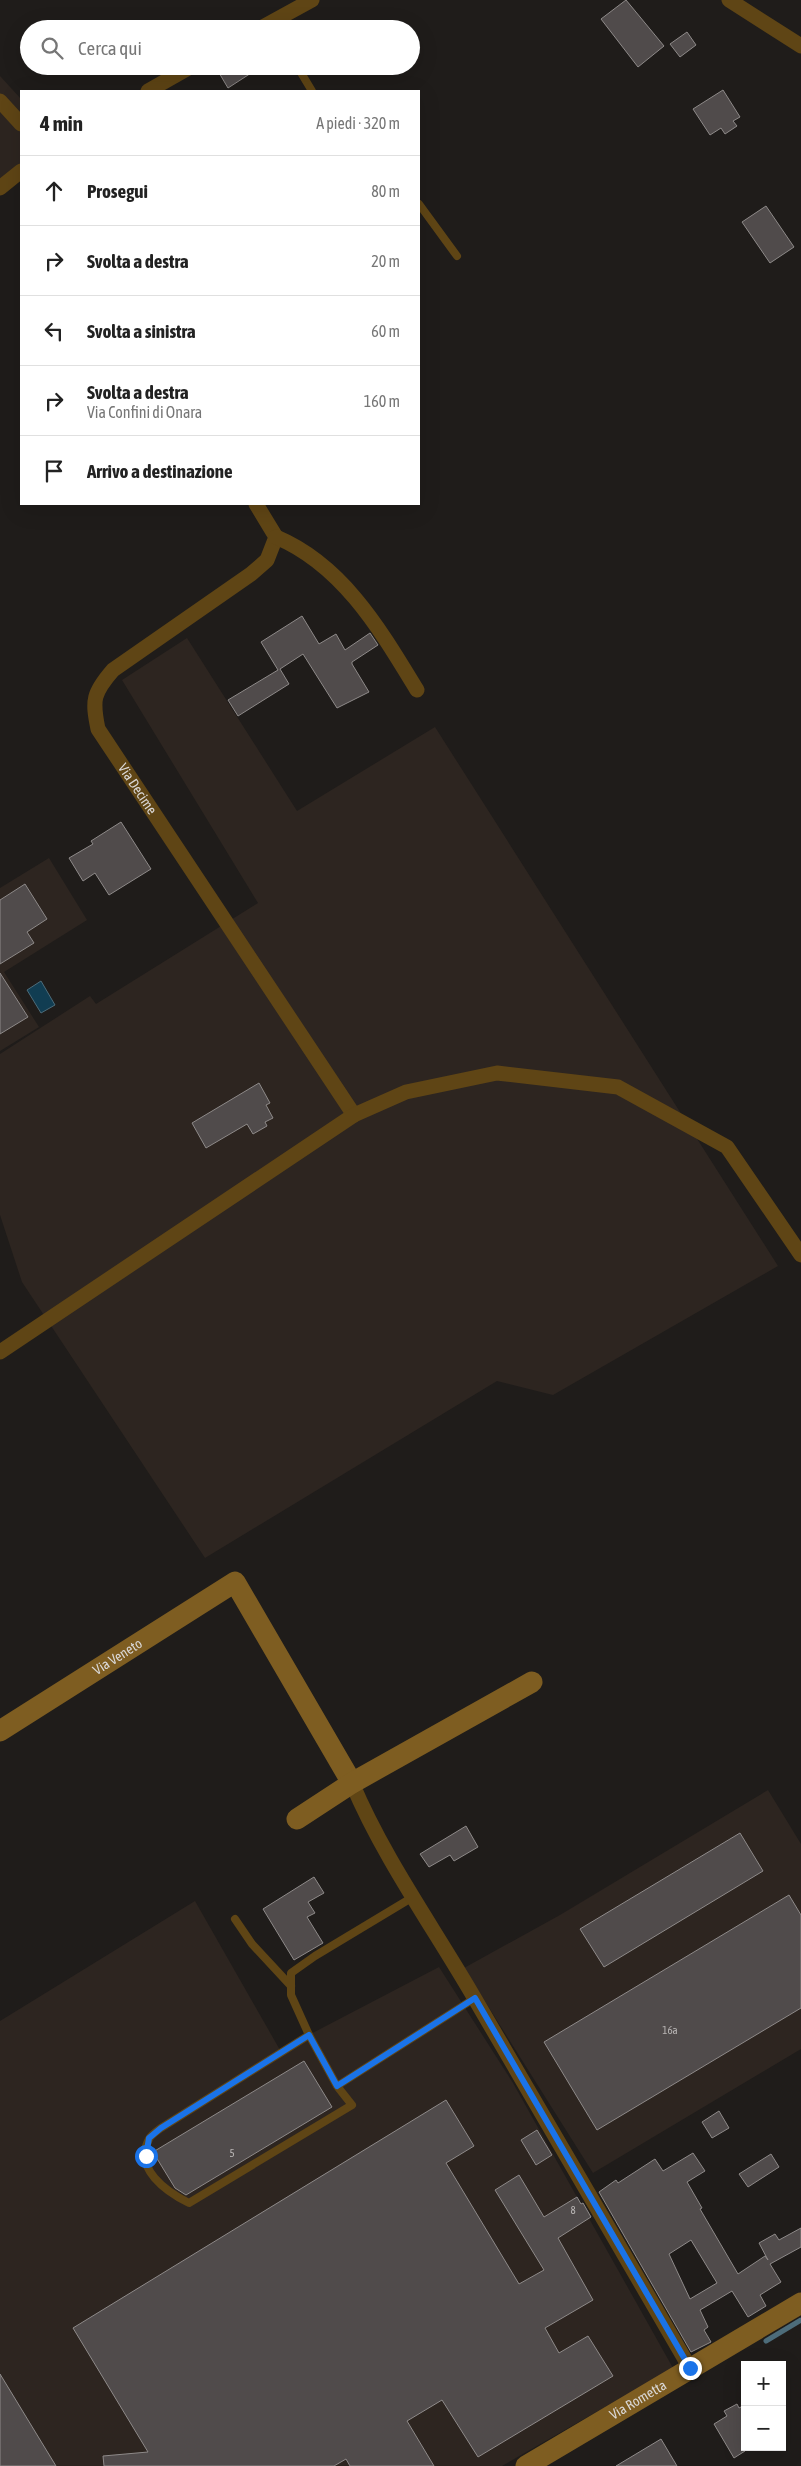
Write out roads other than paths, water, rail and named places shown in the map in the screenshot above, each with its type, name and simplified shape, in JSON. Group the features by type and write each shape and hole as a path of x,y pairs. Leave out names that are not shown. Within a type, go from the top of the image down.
{"street":[{"path":"279,20 312,0"},
{"path":"729,0 801,46"},
{"path":"150,90 176,75"},
{"path":"0,100 20,123"},
{"path":"0,175 20,170"},
{"path":"0,188 20,171"},
{"path":"257,505 276,537 296,546 343,585 376,623 416,690"},
{"name":"Via Decime","path":"276,537 267,560 251,574 113,670 97,688 93,705 98,729 354,1115"},
{"path":"0,1352 354,1115 406,1092 497,1073 618,1088 728,1147 801,1255"},
{"name":"Via Veneto","path":"0,1732 234,1582 352,1783"},
{"path":"297,1819 352,1783 532,1682"},
{"path":"352,1783 364,1811 413,1897 475,1998 690,2368"},
{"name":"Via Rometta","path":"526,2466 801,2303"}],"lane":[{"path":"302,75 311,90"},
{"path":"420,205 458,256"},
{"path":"309,2035 161,2128 149,2138 146,2156 151,2175 169,2193 189,2203 352,2105 337,2086 309,2035 291,1995 291,1973 315,1956 413,1897"},
{"path":"235,1919 252,1944 291,1986"},
{"path":"337,2086 475,1998"}],"water":[{"path":"41,981 55,1005 41,1013 27,990"}],"waterway":[{"path":"766,2341 801,2320"}]}
